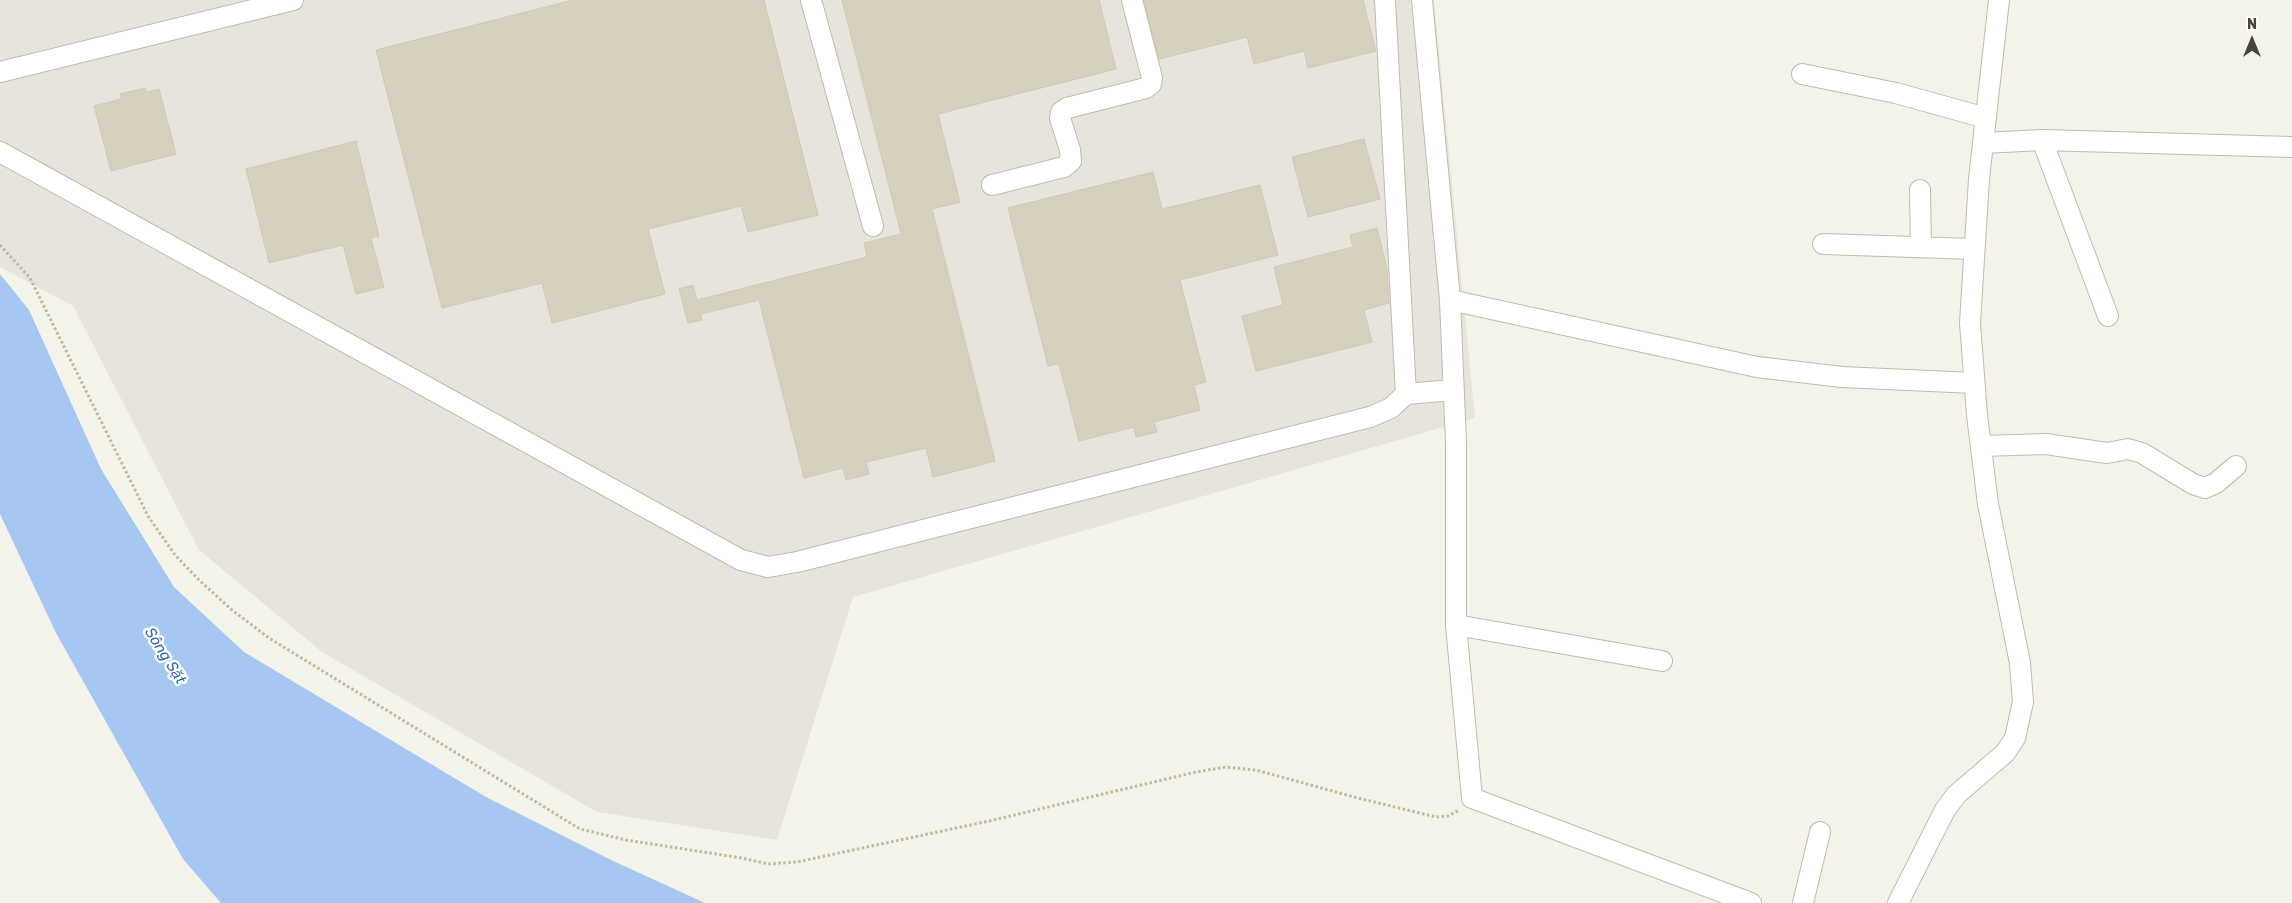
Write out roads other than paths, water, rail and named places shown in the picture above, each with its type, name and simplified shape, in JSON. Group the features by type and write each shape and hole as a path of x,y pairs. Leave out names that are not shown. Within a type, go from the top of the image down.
{"street":[{"path":"0,72 293,0"},
{"path":"811,0 873,226"},
{"path":"992,185 1064,167 1071,161 1070,150 1060,118 1061,112 1067,108 1146,88 1151,84 1152,78 1132,0"},
{"path":"1385,0 1406,394"},
{"path":"1422,0 1450,300 1456,443 1456,625 1472,798 1717,897 1751,903"},
{"path":"1898,903 1951,802 1956,795 2005,753 2015,738 2023,702 2020,663 1994,536 1974,383 1970,323 1983,143 1999,0"},
{"path":"1802,74 1896,93 1986,118"},
{"path":"1983,143 2042,140 2292,147"},
{"path":"2042,140 2108,316"},
{"path":"0,152 741,560 768,567 797,562 1370,416 1391,408 1406,394 1453,390"},
{"path":"1920,190 1921,248"},
{"path":"1823,244 1974,249"},
{"path":"1450,300 1757,367 1842,377 1974,383"},
{"path":"1982,446 2046,444 2107,453 2128,449 2142,453 2193,484 2205,488 2216,483 2236,466"},
{"path":"1456,625 1662,662"},
{"path":"1803,903 1820,832"}],"water":[{"name":"Sông Sặt","path":"0,274 29,310 101,469 174,587 244,652 486,797 611,860 705,903 221,903 183,859 56,633 0,514"}]}
